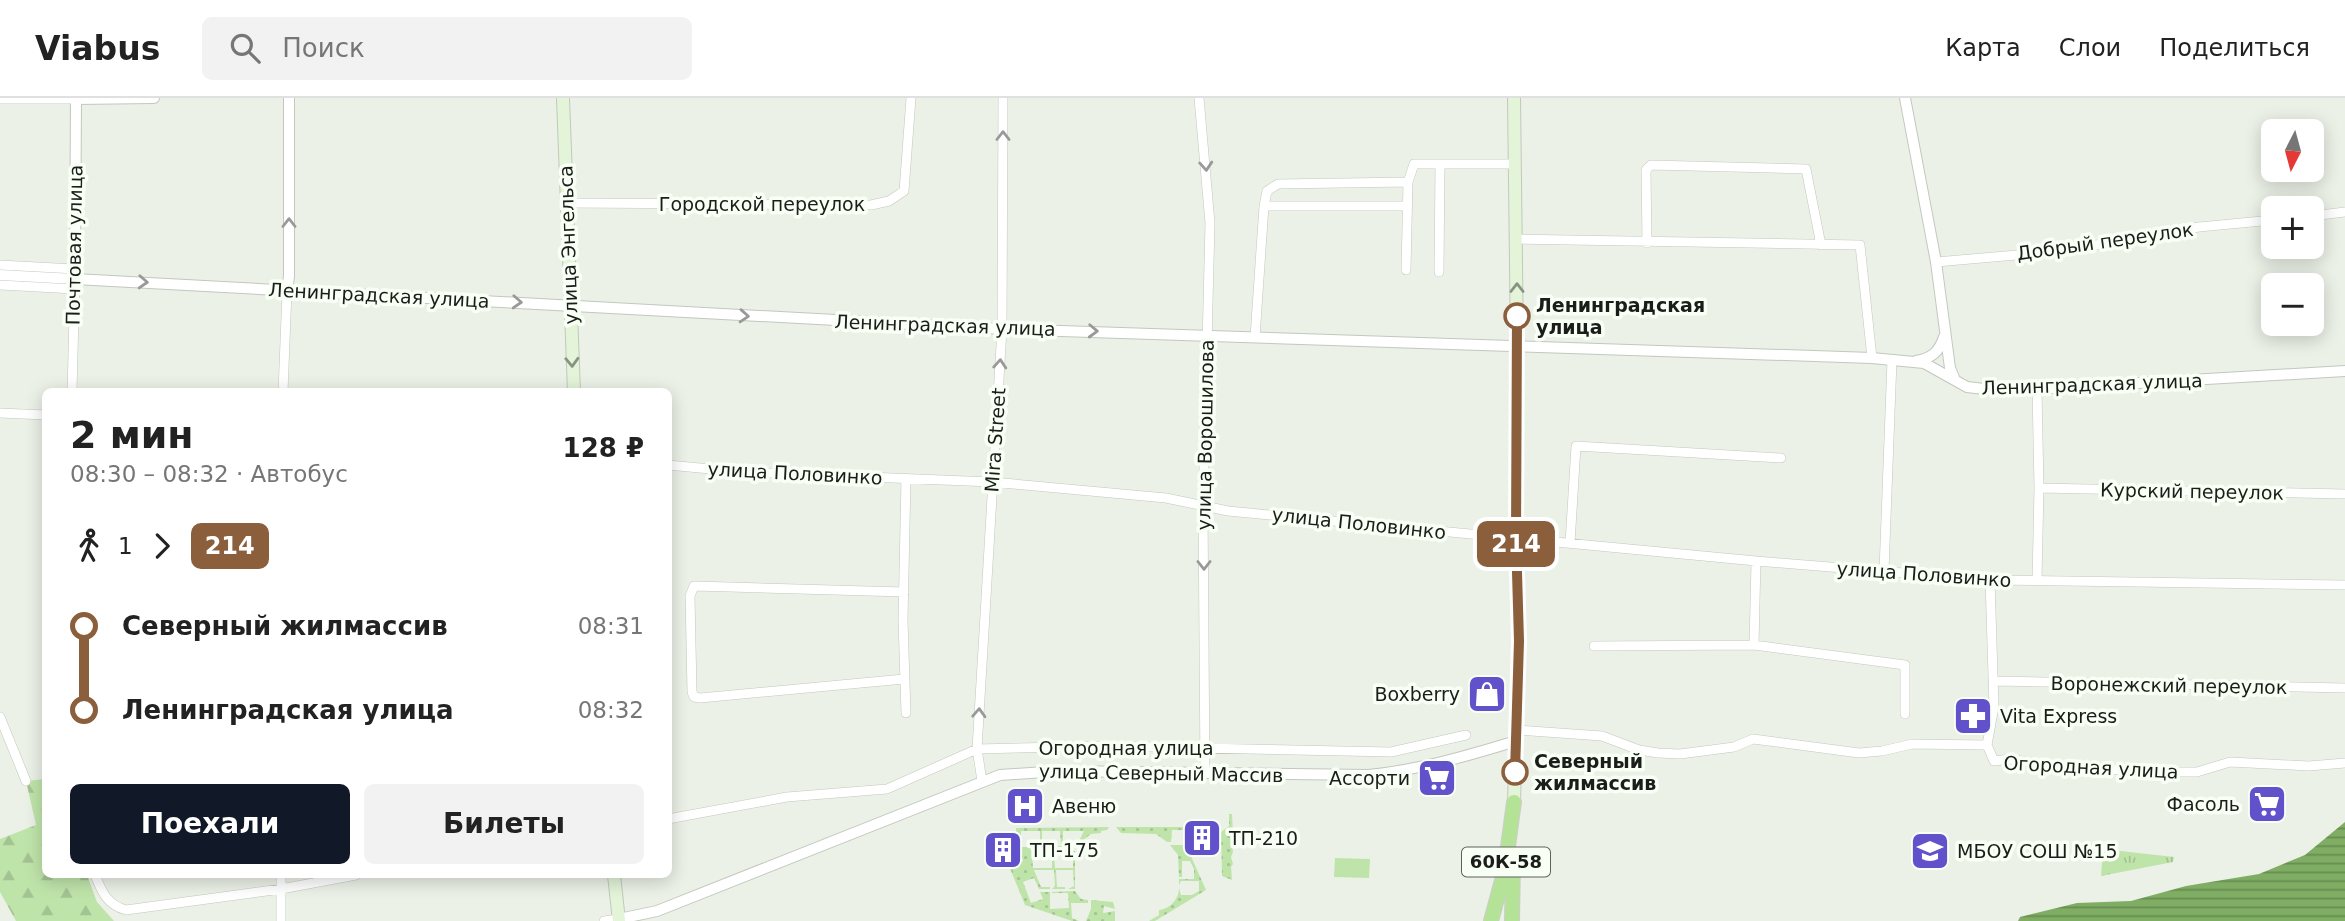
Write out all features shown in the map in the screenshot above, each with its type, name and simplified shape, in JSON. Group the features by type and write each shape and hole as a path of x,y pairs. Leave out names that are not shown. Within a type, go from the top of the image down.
{"highway":[{"name":"60К-58","path":"1491,921 1505,869 1514,802"},
{"path":"1513,921 1514,802"}],"main road":[{"name":"улица Энгельса","path":"563,98 574,388"},
{"path":"1514,98 1519,641 1514,802"},
{"path":"614,878 619,920"}],"street":[{"name":"Почтовая улица","path":"72,388 76,98"},
{"path":"0,99 154,98"},
{"path":"284,388 289,276 289,98"},
{"name":"Городской переулок","path":"567,202 871,205 889,201 904,191 911,98"},
{"name":"Mira Street","path":"982,781 978,749 1002,328 1003,98"},
{"name":"улица Ворошилова","path":"1199,98 1210,223 1203,506 1205,773"},
{"path":"1905,98 1936,262 1950,368 1957,382"},
{"path":"1406,270 1408,182 1414,164 1515,164"},
{"path":"1439,272 1440,164"},
{"path":"1647,243 1646,170 1651,165 1806,169 1821,245"},
{"path":"1255,337 1267,191 1278,184 1408,182"},
{"path":"1264,206 1407,206"},
{"path":"2324,215 2345,212"},
{"name":"Добрый переулок","path":"1936,262 2062,251 2199,227 2261,221"},
{"path":"1516,239 1860,245 1872,358"},
{"path":"0,265 75,279"},
{"name":"Ленинградская улица","path":"0,275 1002,328 1872,358 1914,361 1936,369 1957,382 1981,390 2037,390 2345,371"},
{"path":"0,285 75,279"},
{"path":"1914,361 1937,353 1944,336 1945,324"},
{"path":"1884,571 1892,360"},
{"path":"2037,390 2037,581"},
{"path":"0,413 42,415"},
{"path":"1570,543 1576,446 1781,458"},
{"name":"улица Половинко","path":"672,465 992,482 1166,498 1228,511 1756,561 1990,580 2345,585"},
{"path":"906,479 906,713"},
{"name":"Курский переулок","path":"2039,488 2345,494"},
{"path":"1754,645 1756,561"},
{"path":"1987,745 1994,707 1990,580"},
{"path":"904,592 694,586 690,596 694,697 904,679"},
{"path":"1594,646 1754,645 1905,665 1905,714"},
{"name":"Воронежский переулок","path":"1994,681 2345,688"},
{"path":"0,717 26,781"},
{"name":"Огородная улица","path":"672,817 787,797 887,789 978,749 1106,746 1391,752 1466,735"},
{"name":"Огородная улица","path":"1516,735 1602,736 1632,748 1680,754 1734,747 1753,739 1859,752 1882,751 1912,744 1987,745 1994,761 2010,759 2056,767 2087,765 2116,770 2136,767 2158,772 2197,772 2230,762 2309,766 2345,763"},
{"name":"улица Северный Массив","path":"619,920 657,911 1000,775 1024,772 1338,776 1395,773 1464,757 1516,735"},
{"path":"96,878 103,895 115,907 126,910 281,889 340,878"},
{"path":"281,878 281,921"},
{"path":"604,921 619,920"}],"green space":[{"path":"42,779 42,878 88,878 97,902 114,921 16,921 0,892 0,839 36,825 26,781"},
{"path":"1229,814 1232,814 1233,833 1232,880 1222,876 1221,832 1229,826"},
{"path":"1109,827 1101,833 1091,834 1077,845 1084,831 1063,831 1063,846 1075,848 1053,849 1061,846 1060,831 1042,831 1042,846 1051,849 1033,849 1040,846 1040,831 1021,831 1021,847 1030,847 1031,851 1050,851 1032,853 1033,868 1052,868 1052,851 1071,851 1054,853 1055,868 1073,868 1075,851 1075,889 1068,889 1074,886 1073,870 1056,870 1057,887 1065,889 1052,889 1055,886 1054,870 1034,870 1041,887 1050,889 1039,889 1034,878 1023,882 1031,903 1043,899 1040,892 1050,892 1050,909 1069,908 1068,893 1052,892 1075,891 1081,899 1088,900 1088,903 1071,903 1072,918 1079,921 1025,905 1009,866 1023,861 1016,828"},
{"path":"1116,827 1189,827 1189,852 1206,890 1155,921 1149,921 1159,915 1159,910 1173,903 1179,888 1181,895 1192,895 1199,891 1199,881 1181,881 1179,885 1179,879 1194,879 1194,869 1190,861 1182,861 1182,877 1179,877 1178,855 1170,845 1186,845 1186,830 1172,830 1171,842 1167,842 1156,834 1121,833"},
{"path":"2103,849 2174,857 2173,862 2101,876"},
{"path":"1335,858 1370,859 1369,878 1334,877"},
{"path":"1091,900 1113,902 1115,909 1104,906 1103,913 1115,911 1115,921 1086,921"}],"shaded area":[{"path":"2345,822 2345,921 2018,921 2020,917 2077,903 2131,901 2186,886 2259,874 2305,855"}],"bus line":[{"name":"214","path":"1515,772 1519,641 1516,538 1517,316"}],"place":[{"name":"Ленинградская улица","path":"1517,316"},
{"name":"Boxberry","path":"1487,694"},
{"name":"Vita Express","path":"1973,716"},
{"name":"Северный жилмассив","path":"1515,772"},
{"name":"Ассорти","path":"1437,778"},
{"name":"Фасоль","path":"2267,804"},
{"name":"Авеню","path":"1025,806"},
{"name":"ТП-210","path":"1202,838"},
{"name":"ТП-175","path":"1003,850"},
{"name":"МБОУ СОШ №15","path":"1930,851"}]}
